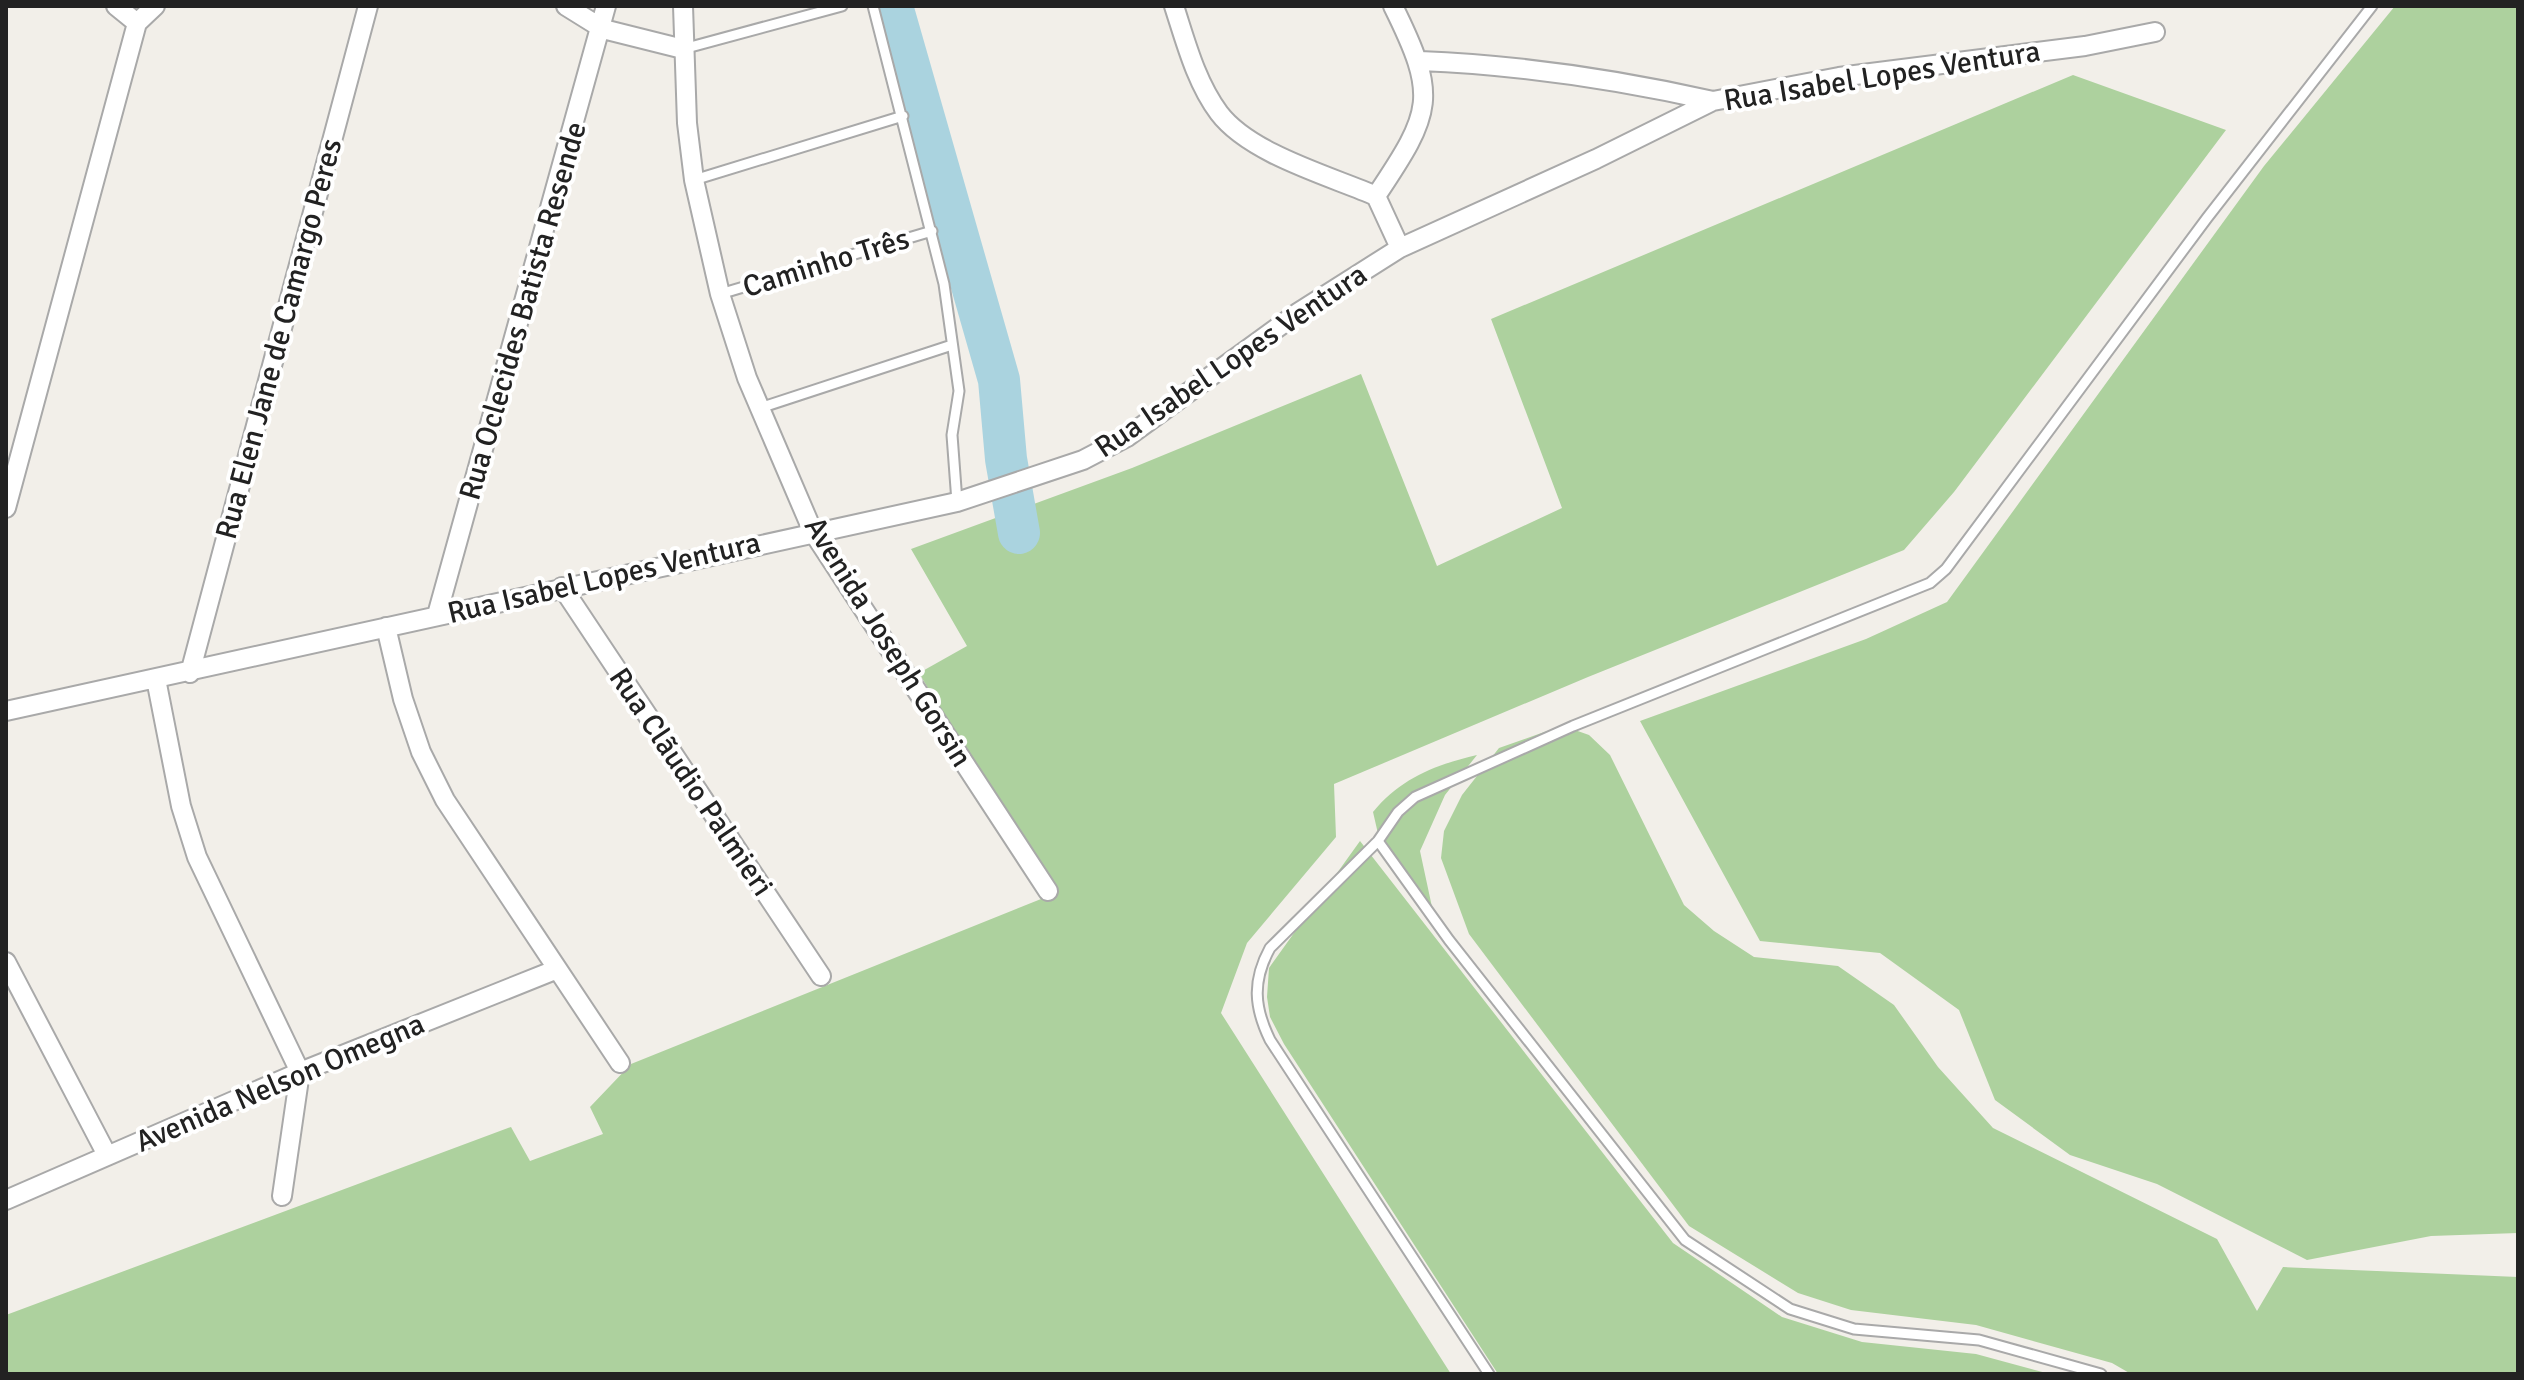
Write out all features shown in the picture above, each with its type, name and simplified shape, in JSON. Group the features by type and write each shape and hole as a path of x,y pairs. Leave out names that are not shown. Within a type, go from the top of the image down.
{"street":[{"path":"116,6 137,23"},
{"path":"6,508 137,23 155,6"},
{"name":"Rua Elen Jane de Camargo Peres","path":"190,673 368,6"},
{"path":"566,6 603,29 683,49"},
{"name":"Rua Oclecides Batista Resende","path":"437,615 603,29 606,6"},
{"name":"Avenida Joseph Gorsin","path":"683,6 683,49 694,180 733,341 760,408 813,532 1048,891"},
{"path":"1174,6 1199,80 1220,115 1248,141 1376,196 1400,248"},
{"path":"1376,196 1402,157 1419,119 1426,93 1420,61 1393,6"},
{"name":"Rua Isabel Lopes Ventura","path":"6,711 957,502 1083,460 1127,437 1299,312 1400,248 1596,159 1713,101 1839,77 2085,46 2155,32"},
{"path":"1420,61 1513,65 1630,82 1713,101"},
{"name":"Rua Clãudio Palmieri","path":"562,587 821,976"},
{"path":"386,627 403,699 421,752 445,800 555,970 620,1063"},
{"path":"156,679 181,806 197,857 300,1072 282,1196"},
{"path":"6,962 107,1155"},
{"name":"Avenida Nelson Omegna","path":"6,1200 300,1072 555,970"}],"lane":[{"path":"683,49 842,6"},
{"path":"873,6 932,231 952,345 959,391 952,435 957,502"},
{"path":"1489,1374 1270,1040 1258,1016 1258,971 1270,948 1378,841 1398,812 1415,797 1573,726 1930,583 1946,569 2198,230 2372,6"},
{"path":"694,180 903,116"},
{"name":"Caminho Três","path":"720,294 932,231"},
{"path":"760,408 952,345"},
{"path":"1378,841 1449,940 1685,1240 1790,1309 1854,1329 1979,1340 2101,1374"}],"green space":[{"path":"2395,6 2518,6 2518,1233 2431,1236 2307,1260 2157,1184 2070,1155 1995,1100 1959,1010 1880,953 1760,941 1640,721 1866,639 1947,602 2264,166"},
{"path":"2073,75 2226,130 1954,492 1904,550 1588,677 1334,784 1336,837 1247,943 1221,1013 1451,1374 6,1374 6,1315 511,1127 530,1161 603,1134 590,1107 631,1064 1051,895 919,673 967,646 911,549 1132,468 1361,374 1437,566 1562,508 1491,319"},
{"path":"1572,729 1589,735 1610,755 1684,905 1714,931 1754,957 1838,966 1894,1005 1938,1067 1993,1128 2217,1239 2257,1311 2283,1267 2518,1277 2518,1374 2131,1374 2112,1363 1976,1325 1851,1310 1798,1293 1689,1226 1469,934 1441,858 1444,831 1462,795 1499,748 1547,731"},
{"path":"1477,755 1445,795 1420,851 1432,907 1379,838 1373,812 1395,790 1420,774"},
{"path":"1360,841 1673,1243 1782,1317 1862,1342 1976,1354 2050,1374 1498,1374 1284,1044 1270,1017 1267,997 1269,968"}],"waterway":[{"path":"892,6 999,380 1006,459 1019,533"}]}
